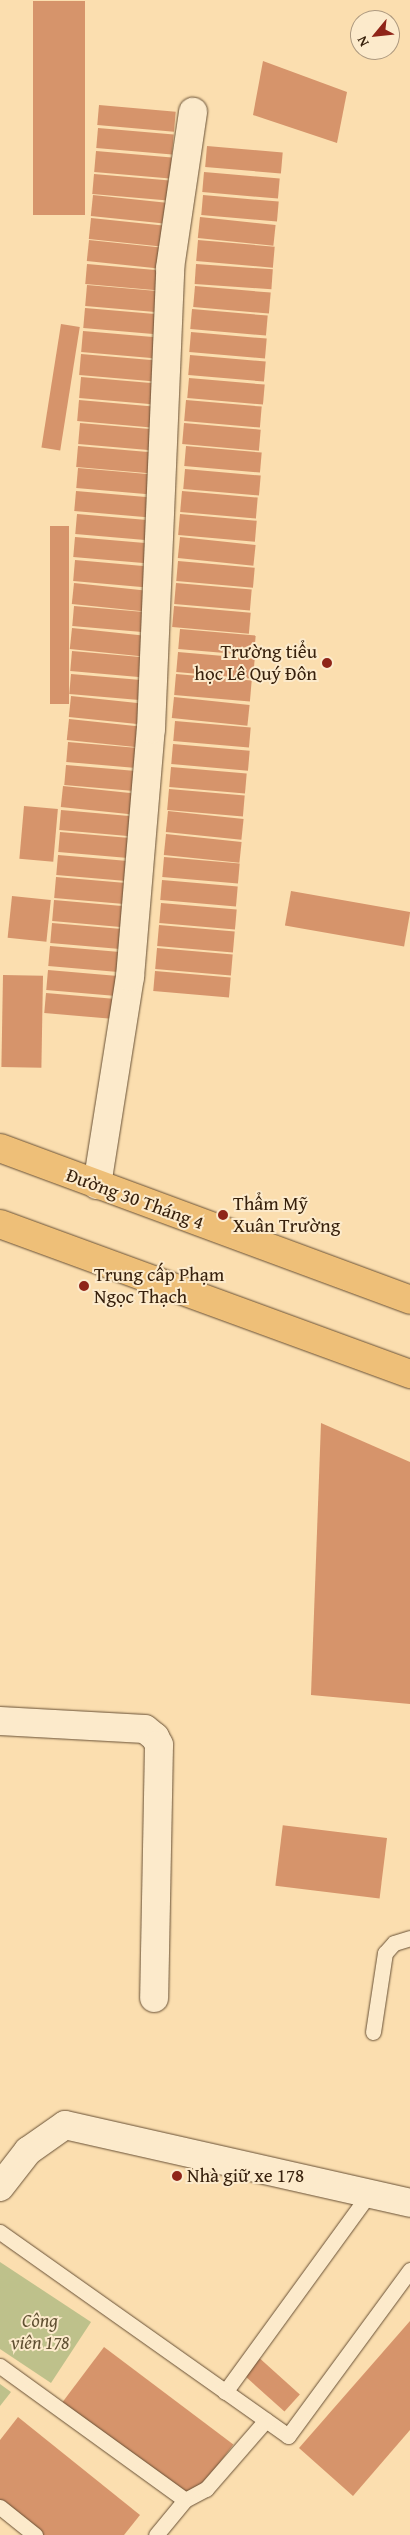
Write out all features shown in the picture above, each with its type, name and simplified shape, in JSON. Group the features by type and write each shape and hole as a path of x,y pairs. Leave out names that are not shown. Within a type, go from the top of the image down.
{"main road":[{"name":"Đường 30 Tháng 4","path":"0,1148 410,1300"},
{"path":"0,1224 410,1374"}],"street":[{"path":"97,1185 130,977 151,730 170,268 193,112"},
{"path":"0,1721 145,1729 155,1737 159,1745 154,1998"},
{"path":"0,2187 28,2151 65,2125 410,2203"}],"lane":[{"path":"373,2032 385,1953 394,1943 410,1938"},
{"path":"225,2392 369,2194"},
{"path":"0,2232 288,2436 410,2270"},
{"path":"0,2366 185,2500"},
{"path":"156,2535 185,2500 206,2489 266,2420"},
{"path":"0,2507 35,2535"}],"green space":[{"name":"Công viên 178","path":"0,2262 91,2322 51,2383 0,2349"},
{"name":"Công viên 178","path":"0,2384 11,2392 0,2406"}],"building":[{"path":"33,1 85,1 85,215 33,215"},
{"path":"263,61 347,92 337,143 253,115"},
{"path":"99,105 176,112 174,132 97,125"},
{"path":"98,128 174,135 172,155 96,148"},
{"path":"207,146 283,153 281,174 205,167"},
{"path":"96,151 172,158 170,179 94,172"},
{"path":"204,172 280,179 278,199 202,192"},
{"path":"94,174 170,181 168,201 92,194"},
{"path":"93,195 169,203 166,224 91,216"},
{"path":"203,195 279,202 277,222 201,215"},
{"path":"200,217 276,225 273,246 198,238"},
{"path":"91,218 168,226 165,247 89,239"},
{"path":"89,240 166,248 163,269 87,261"},
{"path":"198,240 275,247 273,268 196,261"},
{"path":"87,264 164,271 162,291 85,284"},
{"path":"196,264 273,269 271,289 195,284"},
{"path":"87,285 163,292 161,313 85,306"},
{"path":"195,286 271,293 269,314 193,307"},
{"path":"85,308 161,315 159,335 83,328"},
{"path":"192,309 268,316 266,336 190,329"},
{"path":"61,324 80,327 60,450 41,447"},
{"path":"83,331 159,338 157,359 81,352"},
{"path":"191,332 267,339 265,359 189,352"},
{"path":"81,354 157,361 155,382 79,375"},
{"path":"190,355 266,362 264,382 188,375"},
{"path":"81,377 157,384 155,405 79,398"},
{"path":"189,378 265,385 263,405 187,398"},
{"path":"79,400 156,407 154,428 77,421"},
{"path":"186,400 262,407 260,428 184,421"},
{"path":"80,423 156,430 154,451 78,444"},
{"path":"184,423 261,430 259,451 182,444"},
{"path":"78,446 154,453 152,474 76,467"},
{"path":"186,446 262,453 260,473 184,466"},
{"path":"78,468 153,475 151,494 76,488"},
{"path":"185,469 261,476 259,496 183,489"},
{"path":"76,491 152,498 150,518 74,511"},
{"path":"182,491 258,498 256,519 180,512"},
{"path":"77,514 153,521 151,541 75,534"},
{"path":"180,514 257,521 255,542 178,535"},
{"path":"50,526 69,526 69,704 50,704"},
{"path":"75,537 151,544 149,564 73,557"},
{"path":"180,537 256,545 253,566 178,558"},
{"path":"75,560 152,567 150,588 73,581"},
{"path":"178,561 255,568 253,588 176,581"},
{"path":"74,583 150,591 147,612 72,604"},
{"path":"176,583 252,590 250,611 174,604"},
{"path":"74,606 150,613 148,633 72,626"},
{"path":"174,606 251,613 249,634 172,627"},
{"path":"72,628 148,636 145,657 70,649"},
{"path":"180,629 256,636 254,656 178,649"},
{"path":"72,651 149,658 147,678 70,671"},
{"path":"178,652 255,659 253,679 176,672"},
{"path":"71,674 147,681 145,701 69,694"},
{"path":"176,674 252,681 250,702 174,695"},
{"path":"71,696 147,704 144,725 69,717"},
{"path":"174,697 250,705 247,726 172,718"},
{"path":"69,719 145,727 142,748 67,740"},
{"path":"175,721 251,728 249,748 173,741"},
{"path":"68,742 144,749 142,769 66,762"},
{"path":"173,744 250,751 248,771 171,764"},
{"path":"66,765 142,772 140,792 64,785"},
{"path":"171,767 247,774 245,794 169,787"},
{"path":"63,786 140,794 137,815 61,807"},
{"path":"169,789 245,796 243,817 167,810"},
{"path":"24,806 58,809 53,862 19,859"},
{"path":"61,810 138,817 136,837 59,830"},
{"path":"168,811 244,819 241,840 166,832"},
{"path":"60,832 136,839 134,859 58,852"},
{"path":"166,834 242,842 239,863 164,855"},
{"path":"58,855 134,862 132,882 56,875"},
{"path":"164,857 240,864 238,884 162,877"},
{"path":"56,877 132,884 130,905 54,898"},
{"path":"162,880 238,887 236,907 160,900"},
{"path":"291,891 410,912 404,946 285,925"},
{"path":"12,896 51,900 46,942 8,938"},
{"path":"54,900 131,907 129,928 52,921"},
{"path":"161,903 237,910 235,930 159,923"},
{"path":"52,923 128,930 126,950 50,943"},
{"path":"159,925 235,932 233,953 157,946"},
{"path":"50,946 126,953 124,973 48,966"},
{"path":"157,948 233,955 231,976 155,969"},
{"path":"48,970 124,977 122,997 46,990"},
{"path":"155,971 231,978 229,998 153,991"},
{"path":"3,975 43,976 41,1068 1,1067"},
{"path":"46,993 122,1000 120,1020 44,1013"},
{"path":"321,1423 410,1462 410,1704 311,1695"},
{"path":"283,1825 387,1838 380,1899 275,1886"},
{"path":"410,2321 410,2430 353,2496 299,2448"},
{"path":"104,2347 233,2444 185,2508 56,2411"},
{"path":"256,2355 300,2394 284,2412 241,2372"},
{"path":"18,2417 140,2515 124,2535 40,2535 0,2503 0,2440"}],"place":[{"name":"Trường tiểu học Lê Quý Đôn","path":"327,663"},
{"name":"Thẩm Mỹ Xuân Trường","path":"223,1215"},
{"name":"Trung cấp Phạm Ngọc Thạch","path":"84,1286"},
{"name":"Nhà giữ xe 178","path":"177,2176"}]}
